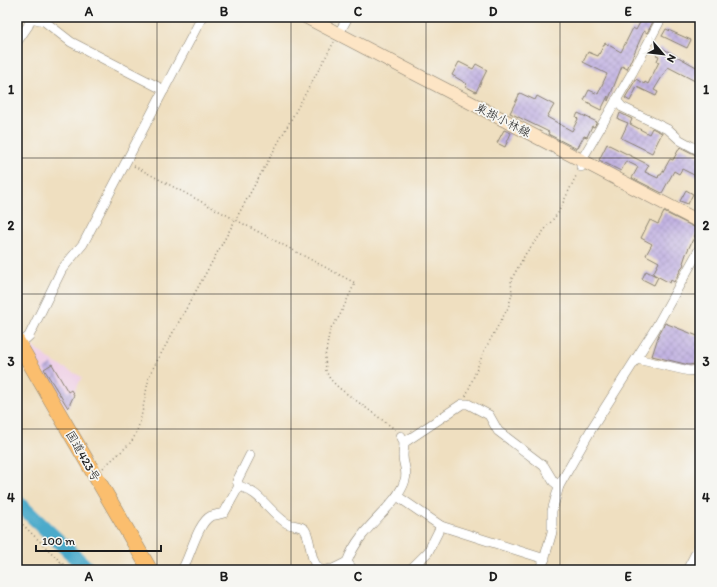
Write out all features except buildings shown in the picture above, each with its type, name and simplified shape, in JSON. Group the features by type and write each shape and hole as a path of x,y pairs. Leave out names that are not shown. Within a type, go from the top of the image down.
{"highway":[{"name":"国道423号","path":"18,343 150,570"}],"main road":[{"name":"東掛小林線","path":"306,17 581,164 700,222"}],"street":[{"path":"18,343 29,336 62,269 83,244 202,17"},
{"path":"338,35 348,17"},
{"path":"581,164 662,17"},
{"path":"17,42 28,26 31,18 44,22 71,42 164,90"},
{"path":"616,100 622,107 669,130 680,140 700,151"},
{"path":"541,570 552,532 552,511 559,486 592,428 637,359 700,248"},
{"path":"637,359 689,371 700,370"},
{"path":"325,570 333,569 347,562 351,550 358,540 397,496 406,480 406,469 403,457 403,439 465,403 489,415 498,431 544,466 553,481 559,486"},
{"path":"182,570 189,558 196,534 202,525 210,516 224,513 239,486 237,481 250,456"},
{"path":"239,486 248,488 258,495 283,521 290,525 298,526 304,530 314,559 319,569 322,570"},
{"path":"397,496 441,526 545,559"},
{"path":"410,570 428,552 441,526"},
{"path":"688,570 700,545"},
{"path":"347,562 353,570"}],"path":[{"path":"94,476 131,441 136,432 151,372 338,35"},
{"path":"126,162 355,283 339,317 330,329 325,357 326,371 330,379 339,388 403,439"},
{"path":"465,403 484,351 508,308 512,294 511,280 530,247 558,213 581,164"},
{"path":"17,519 69,570"},
{"path":"56,570 62,563"}],"shaded area":[{"path":"32,346 55,363 82,377 65,411 29,348"}],"waterway":[{"path":"17,502 89,570"}]}
